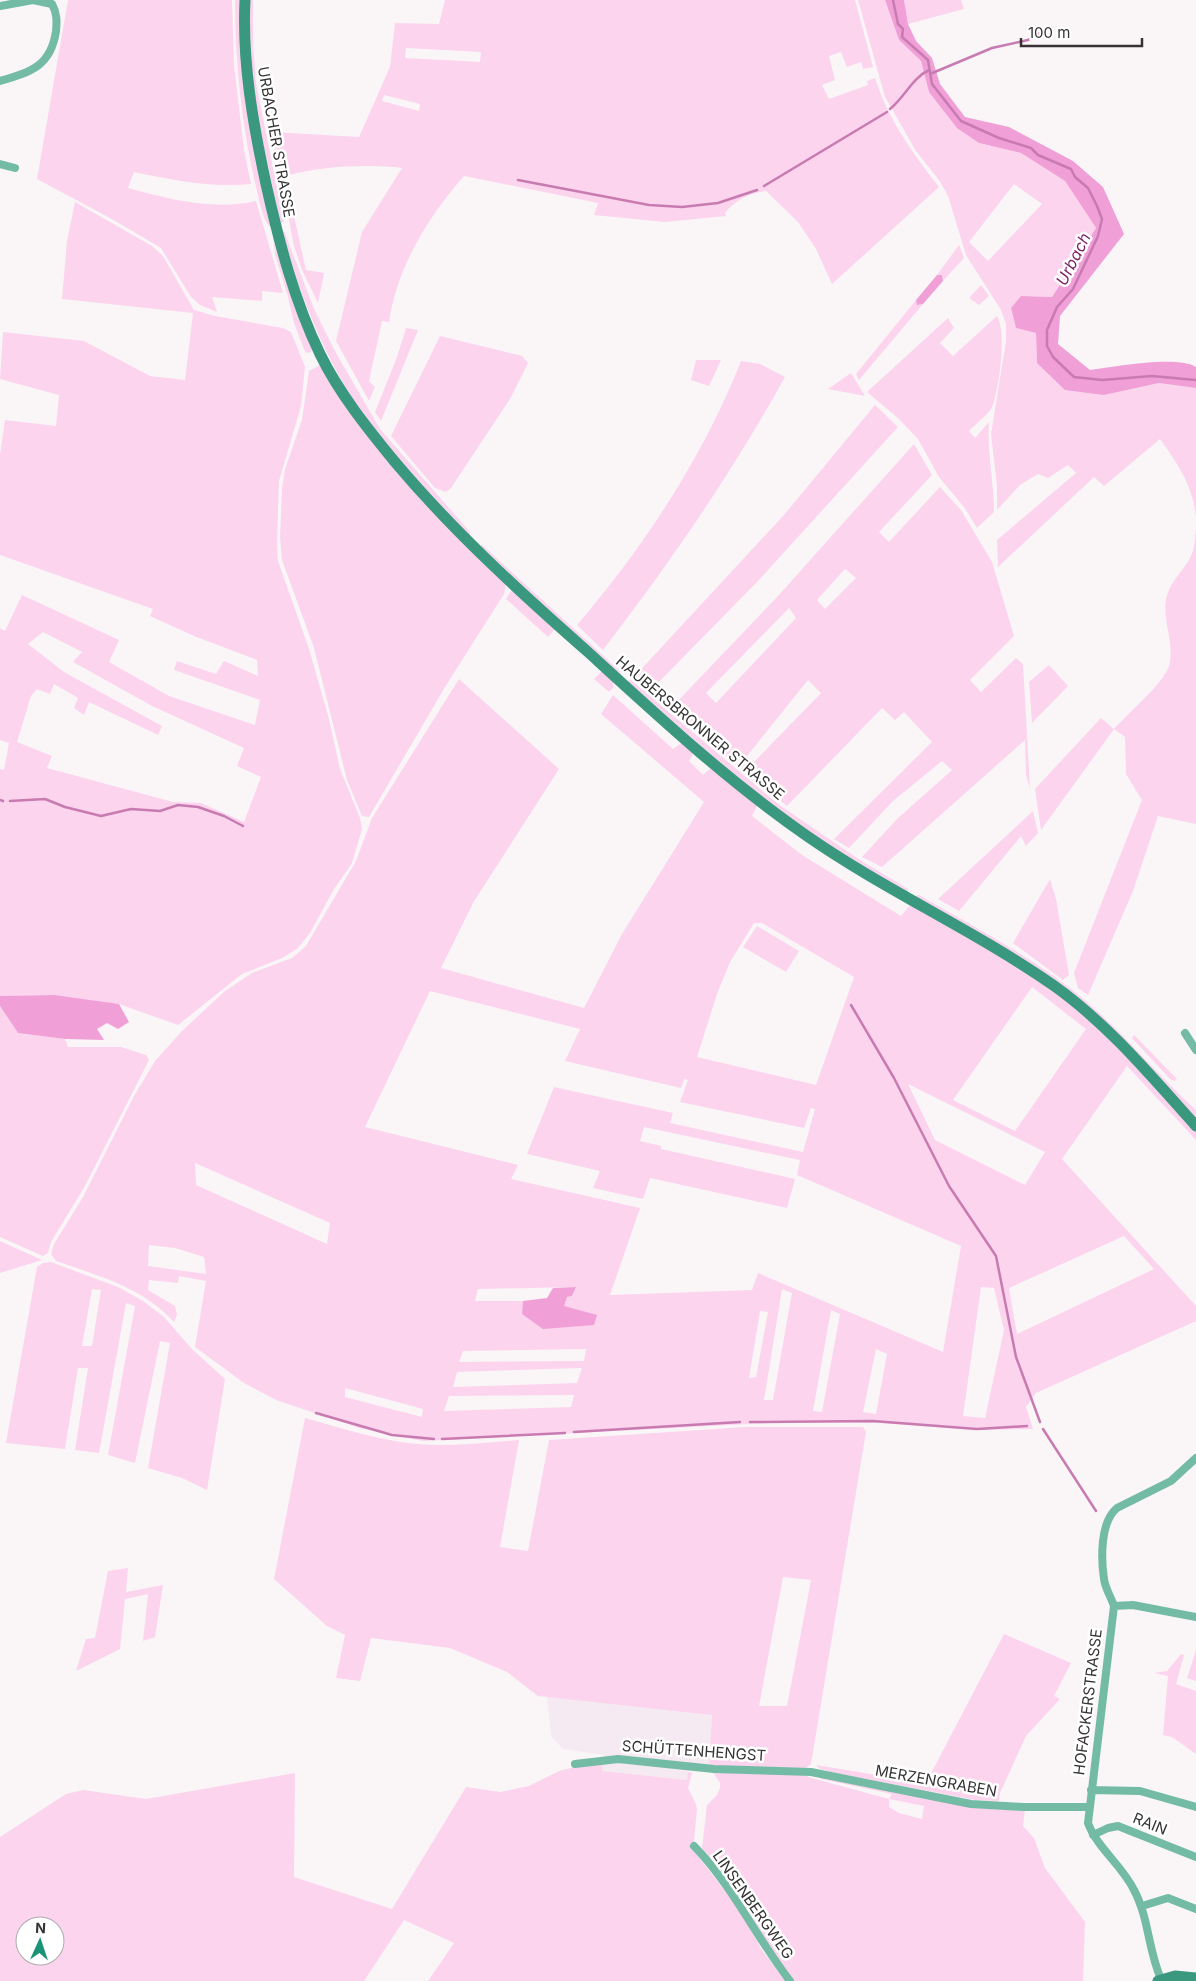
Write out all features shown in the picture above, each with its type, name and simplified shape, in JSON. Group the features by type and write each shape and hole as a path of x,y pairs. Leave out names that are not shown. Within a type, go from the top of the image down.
{"street":[{"path":"0,6 33,0 52,4 56,12 54,46 44,62 27,74 0,81"},
{"name":"URBACHER STRASSE","path":"245,0 245,59 252,115 276,229 293,286"},
{"path":"0,164 15,168"},
{"name":"HAUBERSBRONNER STRASSE","path":"293,286 320,355 368,429 417,488 512,584 726,775 807,836 853,866 1014,959 1056,987 1120,1042 1196,1126"},
{"path":"1185,1033 1196,1050"},
{"name":"HOFACKERSTRASSE","path":"1159,1980 1154,1965 1142,1906 1127,1876 1093,1835 1088,1823 1088,1807 1114,1606 1104,1580 1104,1530 1111,1513 1127,1501 1171,1481 1196,1458"},
{"path":"1114,1606 1133,1605 1196,1617"},
{"name":"SCHÜTTENHENGST","path":"575,1764 618,1759 714,1769 811,1772"},
{"name":"MERZENGRABEN","path":"811,1772 971,1804 1023,1807 1088,1807"},
{"path":"1091,1790 1140,1791 1196,1807"},
{"name":"RAIN","path":"1093,1835 1108,1828 1118,1826 1196,1857"},
{"name":"LINSENBERGWEG","path":"694,1846 731,1892 768,1953 790,1981"},
{"path":"1142,1906 1168,1898 1196,1909"},
{"path":"1159,1980 1175,1976 1196,1978"}],"shaded area":[{"path":"68,0 232,0 234,65 244,150 251,184 207,184 134,172 128,188 175,200 208,204 240,204 256,201 283,293 262,291 262,301 212,297 217,312 200,305 191,297 161,248 37,179"},
{"path":"235,0 241,0 272,226 270,227 265,220 260,205 243,120 236,48"},
{"path":"249,0 253,0 253,43 256,84 284,221 282,223 280,222 252,92"},
{"path":"445,0 855,0 873,67 863,69 861,62 847,67 841,52 829,56 835,80 822,85 829,99 868,85 867,81 875,78 880,93 902,136 939,187 832,284 816,249 798,222 766,191 754,193 738,201 725,213 726,216 665,222 594,215 598,203 464,176 438,208 416,244 399,282 389,322 382,321 369,381 375,387 369,401 336,341 362,232 402,168 373,166 343,167 285,176 306,270 324,273 318,303 302,270 294,246 272,132 359,137 390,67 395,23 439,24","holes":["406,48 481,52 480,62 405,58","384,95 420,104 419,111 382,101"]},
{"path":"858,0 885,0 899,40 921,61 929,92 979,143 1021,153 1065,181 1096,228 1052,297 1021,296 1011,308 1016,328 1036,333 1037,363 1104,395 1159,383 1196,388 1196,518 1192,496 1184,476 1160,439 1104,486 1094,477 998,567 997,540 1076,473 1068,465 1048,478 1038,474 1020,485 997,510 997,486 991,434 1006,341 1006,324 1001,310 966,255 948,196 939,180 916,151 885,97","holes":["1014,184 1042,204 988,261 969,242"]},
{"path":"885,0 904,0 908,24 916,41 932,58 940,84 965,117 1009,127 1073,161 1103,187 1124,234 1060,316 1058,344 1090,370 1161,362 1187,364 1196,367 1196,388 1159,383 1104,395 1065,390 1037,363 1036,333 1016,328 1011,308 1021,296 1052,297 1096,228 1065,181 1021,153 979,143 957,128 929,92 921,61 899,40"},
{"path":"904,0 961,0 964,9 908,24"},
{"path":"75,202 152,246 163,256 194,310 215,316 283,328 291,332 305,367 301,406 279,481 278,561 309,649 329,719 340,769 360,818 362,829 352,863 334,889 310,933 297,949 282,958 242,974 178,1025 119,1004 55,995 0,996 0,769 4,770 9,743 0,740 0,628 5,631 22,595 119,640 109,662 169,696 255,725 260,700 174,670 177,661 216,674 224,661 258,676 257,660 194,636 150,616 153,609 0,555 0,455 5,420 56,426 59,395 0,379 3,332 84,341 150,376 185,380 193,313 62,299 67,241","holes":["43,632 82,652 73,662 152,706 244,748 237,766 261,777 244,822 201,803 173,802 47,768 52,756 17,742 31,696 37,689 50,694 54,684 78,698 74,708 84,715 89,702 158,735 162,726 64,672 28,644"]},
{"path":"284,231 315,311 336,353 380,429 470,532 470,536 395,456 372,428 357,405 318,335 299,285"},
{"path":"273,236 275,236 313,347 311,352 306,353 294,323 275,254"},
{"path":"959,245 964,258 943,281 942,275 937,275"},
{"path":"937,275 942,275 943,281 923,304 917,305 916,300"},
{"path":"981,285 989,296 979,305 969,298"},
{"path":"916,300 918,305 923,304 859,380 856,374"},
{"path":"997,316 1000,324 1002,346 1000,373 995,397 989,412 969,431 975,438 989,422 994,512 977,528 964,507 939,477 918,439 899,419 867,392 948,318 954,328 940,343 953,356"},
{"path":"406,328 418,330 381,421 375,412 397,357"},
{"path":"440,336 522,356 528,363 510,399 451,488 446,492 435,488 391,436"},
{"path":"696,360 721,360 709,386 691,380"},
{"path":"741,361 760,364 785,377 743,449 699,517 603,650 577,625 626,564 670,500 709,432"},
{"path":"320,365 333,384 506,583 504,594 445,687 369,817 362,816 347,780 314,648 282,560 280,537 282,488 285,469 302,420 309,371"},
{"path":"851,373 865,396 828,389"},
{"path":"875,405 898,427 758,581 651,690 634,677 784,515"},
{"path":"914,444 932,475 879,532 889,542 940,487 961,510 992,562 1014,636 970,680 981,692 1016,658 1023,664 1030,789 1026,775 1025,740 882,867 862,857 897,819 952,770 942,761 893,801 849,848 834,839 932,742 904,712 895,720 882,708 787,806 745,773 671,708 778,596","holes":["845,569 856,578 825,609 817,600","789,608 796,618 716,703 706,693","808,680 821,693 754,762 747,756"]},
{"path":"1196,528 1196,824 1158,816 1133,891 1088,995 1078,988 1074,973 1142,800 1126,774 1125,737 1114,729 1160,681 1169,666 1171,657 1165,608 1166,599 1169,590 1191,556 1194,548"},
{"path":"481,544 620,671 621,676 481,547"},
{"path":"511,591 555,629 548,637 506,599"},
{"path":"1049,665 1068,686 1032,723 1029,682"},
{"path":"602,671 613,681 613,688 609,692 594,679"},
{"path":"459,679 559,769 473,903 441,968 584,1008 622,934 704,802 601,714 613,695 673,749 683,742 694,752 689,761 703,775 712,767 758,804 752,816 802,855 901,916 911,904 1021,969 1075,1008 1146,1077 1196,1132 1196,1140 1127,1066 1062,1159 1196,1306 1196,1321 1036,1393 1026,1407 1033,1429 977,1430 879,1423 786,1422 423,1441 359,1428 276,1400 244,1383 195,1347 206,1281 179,1276 178,1283 149,1280 148,1290 175,1306 177,1315 174,1322 162,1310 134,1291 56,1261 51,1254 54,1244 83,1197 134,1096 155,1061 182,1031 225,991 252,973 292,958 306,946 356,861 372,818","holes":["754,923 762,923 854,977 816,1085 697,1057 717,994 730,962","1032,987 1086,1029 1015,1131 953,1100","430,991 580,1029 565,1061 681,1088 684,1079 688,1080 680,1102 804,1128 811,1108 815,1109 803,1152 670,1123 673,1113 554,1087 527,1154 600,1171 593,1188 643,1199 650,1178 787,1208 795,1179 661,1149 661,1146 640,1141 644,1127 800,1160 797,1175 961,1246 943,1352 758,1273 752,1290 610,1295 640,1208 511,1179 518,1165 365,1127","908,1084 1045,1152 1025,1185 935,1140","195,1163 330,1223 327,1244 196,1185","1124,1236 1154,1269 1017,1334 1009,1288","149,1245 175,1248 204,1257 206,1274 148,1266","576,1287 572,1296 567,1297 563,1306 597,1316 522,1314 523,1301 475,1301 478,1289","981,1287 994,1288 1004,1330 985,1418 963,1416","782,1289 792,1293 773,1400 764,1400","831,1310 840,1314 822,1412 813,1411","760,1311 768,1312 756,1377 749,1378","586,1349 584,1361 459,1362 463,1351","876,1349 887,1354 876,1414 863,1412","582,1368 577,1383 453,1387 457,1372","345,1388 423,1409 422,1417 345,1397","574,1395 571,1407 444,1411 449,1396"]},
{"path":"631,680 778,804 860,860 908,889 908,893 830,846 782,812 714,757 627,681"},
{"path":"1101,718 1114,729 1041,830 1035,789"},
{"path":"1033,811 1038,833 1026,846 1021,836 959,911 938,899"},
{"path":"1050,879 1056,899 1069,975 1063,980 1013,943"},
{"path":"919,895 1032,961 1085,1000 1196,1110 1196,1119 1097,1017 915,896"},
{"path":"757,926 799,951 786,972 743,947"},
{"path":"55,995 119,1004 129,1022 118,1029 107,1023 97,1029 104,1040 65,1039 18,1033 0,1006 0,996"},
{"path":"0,1006 18,1033 65,1039 68,1047 121,1047 146,1055 149,1060 85,1186 51,1242 48,1253 43,1256 0,1237"},
{"path":"1134,1035 1177,1079 1174,1081 1170,1079 1132,1038"},
{"path":"0,1241 42,1260 0,1273"},
{"path":"51,1262 118,1287 143,1301 164,1317 192,1349 225,1379 207,1490 182,1478 148,1468 170,1343 160,1341 135,1463 108,1455 135,1306 126,1303 99,1453 75,1450 88,1368 78,1368 65,1449 6,1443 37,1267 43,1263","holes":["92,1289 101,1290 92,1346 82,1346"]},
{"path":"576,1287 572,1296 567,1297 564,1306 597,1315 594,1325 543,1329 522,1314 523,1301 547,1298 553,1288"},
{"path":"305,1418 387,1440 421,1444 438,1445 519,1440 500,1547 528,1551 549,1440 745,1427 863,1427 866,1432 811,1764 805,1769 808,1777 889,1799 892,1794 821,1779 815,1775 1025,1809 1023,1826 1034,1838 1045,1868 1085,1922 1083,1981 795,1981 782,1966 733,1887 702,1848 707,1805 717,1795 720,1788 720,1783 709,1766 712,1715 538,1696 507,1672 450,1648 371,1638 360,1681 336,1678 345,1635 327,1626 274,1579","holes":["783,1577 811,1580 787,1706 759,1706","889,1799 924,1806 922,1819 899,1813 889,1807"]},
{"path":"128,1568 126,1592 163,1585 155,1637 143,1641 148,1594 125,1599 120,1649 76,1671 86,1639 95,1638 108,1571"},
{"path":"1004,1634 1071,1663 1054,1696 1060,1699 1026,1736 1000,1793 999,1801 975,1800 835,1773 820,1769 816,1765 926,1783"},
{"path":"1196,1650 1196,1681 1187,1678"},
{"path":"1181,1654 1184,1655 1176,1684 1196,1691 1196,1754 1172,1737 1163,1735 1168,1676 1154,1673 1167,1671"},
{"path":"551,1695 712,1715 709,1766 690,1764 687,1780 602,1771 604,1755 563,1749 551,1736 547,1697"},
{"path":"595,1762 603,1762 602,1771 687,1780 688,1772 692,1773 688,1788 697,1810 693,1850 740,1910 762,1950 785,1981 428,1981 454,1943 404,1920 364,1981 0,1981 0,1837 66,1794 83,1790 146,1799 295,1773 294,1877 392,1909 466,1787 500,1792 529,1786 559,1771"}],"waterway":[{"name":"Urbach","path":"893,0 898,24 903,29 902,37 928,60 932,84 961,121 999,138 1031,148 1038,155 1071,169 1075,177 1088,188 1097,206 1102,219 1098,236 1073,289 1057,307 1047,330 1047,346 1053,357 1074,377 1102,380 1152,376 1196,380"},
{"path":"930,74 992,48 1028,40 1048,28"},
{"path":"890,109 913,83 929,70"},
{"path":"764,186 887,112"},
{"path":"518,180 649,205 682,207 718,203 757,190"},
{"path":"10,801 45,799 65,807 101,816 131,809 160,811 178,805 198,807 224,816 243,826"},
{"path":"851,1005 894,1078 949,1186 996,1256 1016,1357 1040,1422"},
{"path":"316,1413 392,1435 434,1439"},
{"path":"750,1422 873,1421 977,1429 1027,1426"},
{"path":"574,1432 740,1422"},
{"path":"1043,1429 1096,1511"},
{"path":"442,1439 565,1433"}]}
